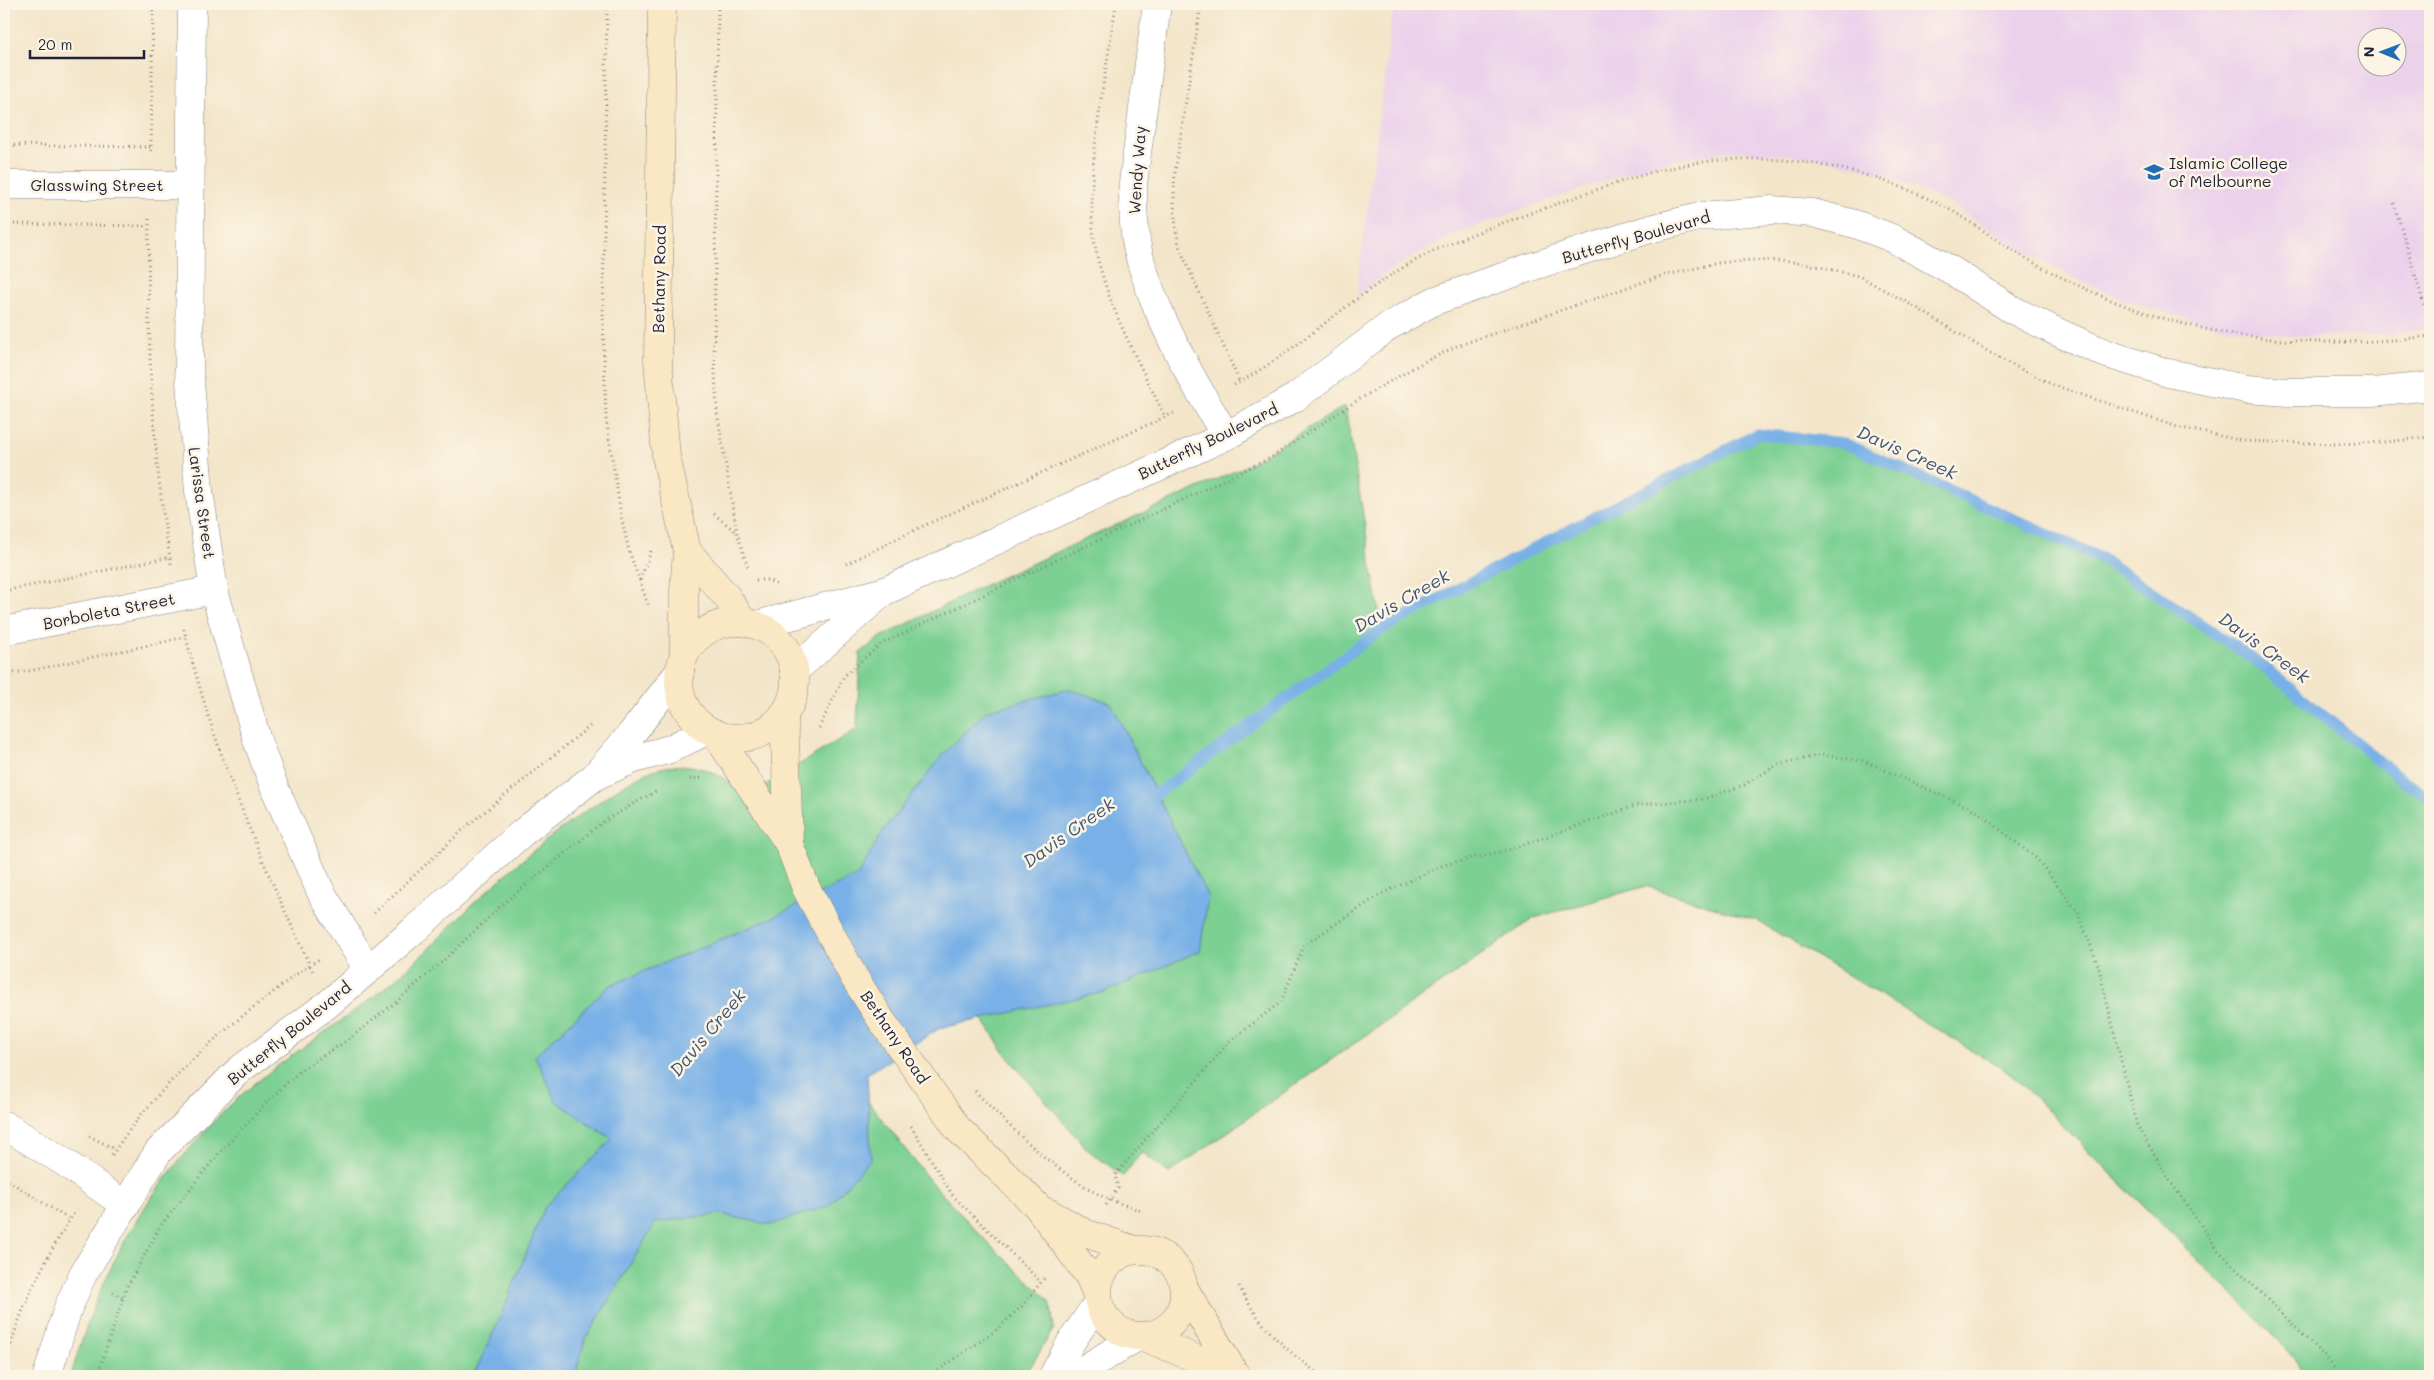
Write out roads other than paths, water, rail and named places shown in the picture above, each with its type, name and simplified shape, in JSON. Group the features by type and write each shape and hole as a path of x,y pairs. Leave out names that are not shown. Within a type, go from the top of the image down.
{"street":[{"name":"Larissa Street","path":"192,4 188,321 192,420 198,491 214,590 257,740 275,789 321,892 368,970"},
{"name":"Bethany Road","path":"662,4 658,362 666,456 687,552 680,688 685,705 695,719 711,732 743,772 789,844 806,888 854,977 882,1021 958,1129 1078,1243 1098,1298"},
{"name":"Wendy Way","path":"1156,4 1137,146 1133,212 1138,250 1148,282 1204,401 1226,436"},
{"name":"Glasswing Street","path":"4,184 189,185"},
{"name":"Butterfly Boulevard","path":"750,623 885,591 1226,436 1296,397 1389,326 1434,301 1534,266 1650,230 1702,216 1743,210 1813,213 1854,224 1900,243 1951,270 2012,309 2055,331 2107,354 2168,373 2246,389 2289,392 2373,392 2430,386"},
{"name":"Bethany Road","path":"687,552 750,623 778,638 786,648 794,671 793,693 784,714 771,728 753,736 734,738 711,732"},
{"name":"Borboleta Street","path":"4,631 214,590"},
{"name":"Butterfly Boulevard","path":"794,671 885,591"},
{"path":"682,664 694,640 708,629 725,623 750,623"},
{"name":"Butterfly Boulevard","path":"47,1376 68,1308 83,1274 158,1152 238,1070 328,1004 522,832 594,776 632,733 682,664"},
{"name":"Bethany Road","path":"784,714 789,844"},
{"name":"Butterfly Boulevard","path":"594,776 634,759 670,749 711,732"},
{"path":"4,1125 94,1182 126,1206"},
{"name":"Bethany Road","path":"1078,1243 1134,1250"},
{"path":"1053,1376 1070,1342 1098,1298 1099,1282 1104,1270 1111,1261 1122,1254 1134,1250 1148,1250 1161,1254 1173,1263 1180,1275 1184,1288 1236,1376"},
{"path":"1073,1376 1140,1337 1158,1334 1170,1326 1179,1316 1184,1288"},
{"path":"1098,1298 1111,1325 1123,1333 1140,1337 1236,1376"}],"water":[{"path":"1069,689 1111,703 1208,897 1200,951 1105,992 940,1028 867,1074 871,1159 828,1206 770,1225 720,1214 656,1222 585,1340 575,1376 473,1376 500,1318 545,1207 612,1139 557,1102 535,1056 609,986 767,920 858,875 883,831 942,756 986,711"}],"waterway":[{"name":"Davis Creek","path":"1144,803 1382,629 1573,528 1758,434 1844,443 2103,559 2255,660 2394,773 2430,799"}],"place":[{"name":"Islamic College of Melbourne","path":"2154,172"}]}
